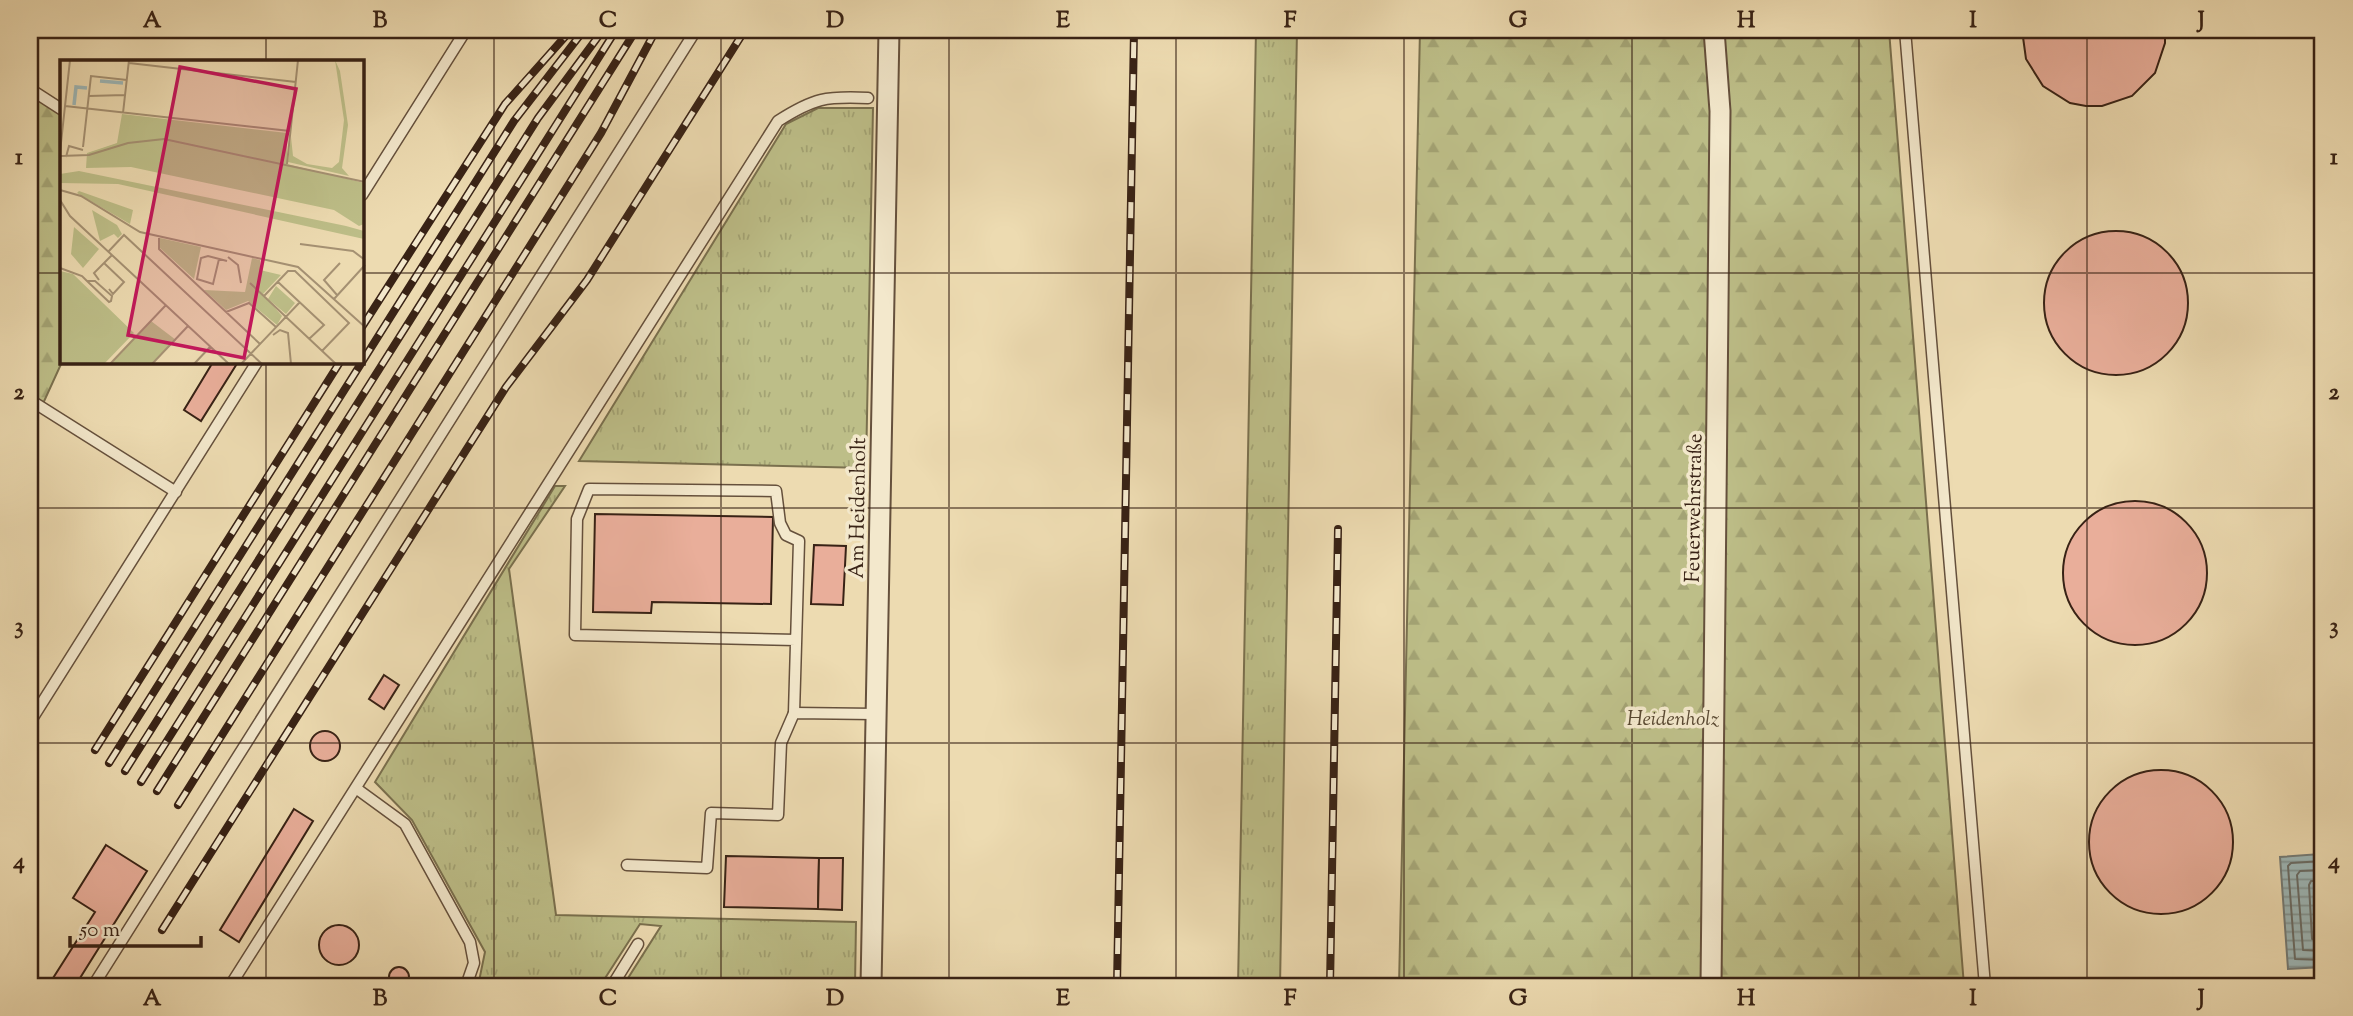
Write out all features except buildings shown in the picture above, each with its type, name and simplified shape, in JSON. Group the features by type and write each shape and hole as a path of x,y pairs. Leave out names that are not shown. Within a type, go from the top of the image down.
{"street":[{"name":"Am Heidenholt","path":"871,986 889,30"},
{"name":"Feuerwehrstraße","path":"1711,986 1720,111 1714,30"}],"lane":[{"path":"364,192 466,30"},
{"path":"93,986 696,30"},
{"path":"1906,30 1985,986"},
{"path":"30,89 60,108"},
{"path":"230,986 778,121 809,101 838,96 868,98"},
{"path":"30,722 33,710 176,492 256,364"},
{"path":"30,400 176,492"},
{"path":"627,865 707,868 710,813 778,815 781,743 794,713 799,541 786,535 780,523 776,491 589,489 577,519 575,635 796,639"},
{"path":"794,713 875,714"},
{"path":"357,789 387,808 405,824 470,942 474,963 466,986"},
{"path":"612,986 638,944"}],"green space":[{"path":"1256,30 1297,30 1280,986 1238,986"},
{"name":"Heidenholz","path":"1420,30 1889,30 1964,986 1399,986"},
{"path":"30,89 60,108 61,364 41,408 30,400"},
{"path":"818,108 873,108 866,468 579,461 786,124"},
{"path":"555,486 565,486 509,569 556,915 856,922 855,986 800,980 790,986 623,986 661,926 640,924 600,986 478,986 485,952 412,820 375,782"}],"water":[{"path":"2320,854 2323,967 2288,969 2280,857"}],"railway":[{"path":"364,324 505,104 571,30"},
{"path":"364,359 514,121 584,30"},
{"path":"125,771 538,118 603,30"},
{"path":"141,782 616,30"},
{"path":"157,791 636,30"},
{"path":"178,805 601,133 656,30"},
{"path":"162,930 506,387 587,280 745,30"},
{"path":"1117,986 1134,30"},
{"path":"95,750 339,364"},
{"path":"109,763 361,364"},
{"path":"1330,986 1338,529"}]}
